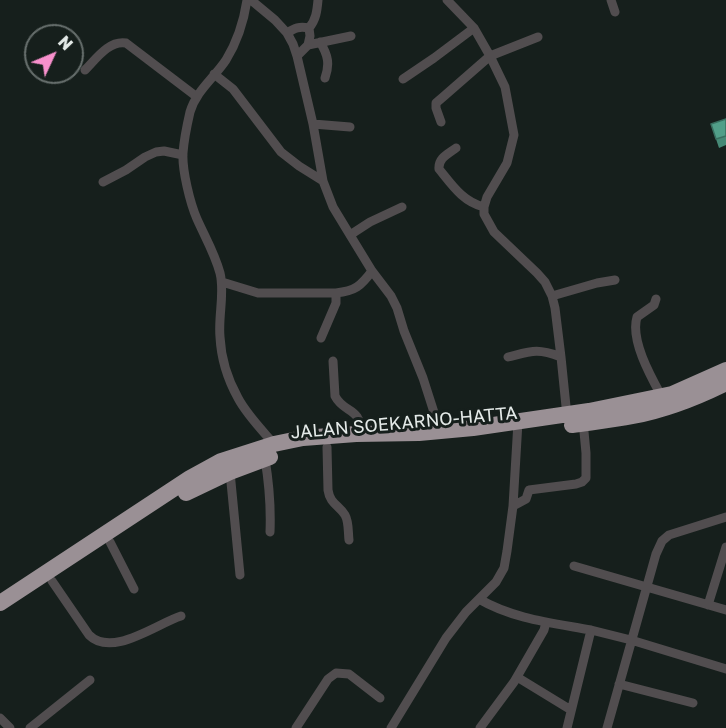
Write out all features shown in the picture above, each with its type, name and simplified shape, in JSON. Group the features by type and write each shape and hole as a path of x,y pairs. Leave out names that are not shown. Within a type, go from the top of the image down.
{"highway":[{"path":"575,419 672,394 726,370"},
{"path":"575,419 635,416 678,403 726,383"},
{"name":"JALAN SOEKARNO-HATTA","path":"0,615 11,599 52,581 192,488 269,452 443,442 575,419"},
{"path":"11,599 190,478 221,461 269,452 303,438 518,428"}],"street":[{"path":"247,0 239,31 231,50 191,109 183,155 188,194 196,218 217,262 222,282 220,338 225,368 238,398 254,420 269,452 270,532"},
{"path":"251,0 287,33 297,56 313,124 323,181 333,207 372,271 398,308 440,431"},
{"path":"308,45 309,28 314,22 318,0"},
{"path":"447,0 474,28 505,87 514,135 507,163 488,197 484,214 494,232 537,273 552,296 561,357 575,419 586,453 586,478 582,482 529,490 526,499 513,506"},
{"path":"611,0 615,12"},
{"path":"287,33 295,28 309,28"},
{"path":"403,79 474,28"},
{"path":"297,56 308,45 351,36"},
{"path":"441,122 436,103 490,56 538,37"},
{"path":"85,70 109,47 121,42 126,43 197,97"},
{"path":"320,42 327,52 328,69 325,78"},
{"path":"214,74 233,89 281,152 323,181"},
{"path":"313,124 350,127"},
{"path":"456,148 443,157 439,169 465,199 484,207"},
{"path":"103,182 156,152 164,151 183,155"},
{"path":"350,235 370,222 402,207"},
{"path":"222,282 258,293 336,293 348,292 358,287 372,271"},
{"path":"552,296 615,280"},
{"path":"321,338 336,303 336,293"},
{"path":"656,299 654,306 637,318 635,331 644,360 662,397"},
{"path":"508,357 535,351 561,357"},
{"path":"333,361 335,396 356,414 361,426 361,435"},
{"path":"391,728 446,638 466,612 496,582 504,568 513,506 518,428"},
{"path":"327,447 329,497 344,513 348,524 349,540"},
{"path":"230,471 240,575"},
{"path":"608,728 656,554 663,541 669,535 726,517"},
{"path":"110,542 135,589"},
{"path":"708,605 726,547"},
{"path":"574,566 726,610"},
{"path":"52,581 89,635 101,642 117,643 181,616"},
{"path":"479,599 507,612 632,640 726,669"},
{"path":"480,728 517,677 544,630 546,622"},
{"path":"567,728 591,630"},
{"path":"296,728 328,679 336,673 349,674 380,698"},
{"path":"517,677 571,710"},
{"path":"30,728 90,680"},
{"path":"619,684 693,703"},
{"path":"0,718 10,728"}],"building":[{"path":"726,119 726,136 716,139 711,124"}]}
